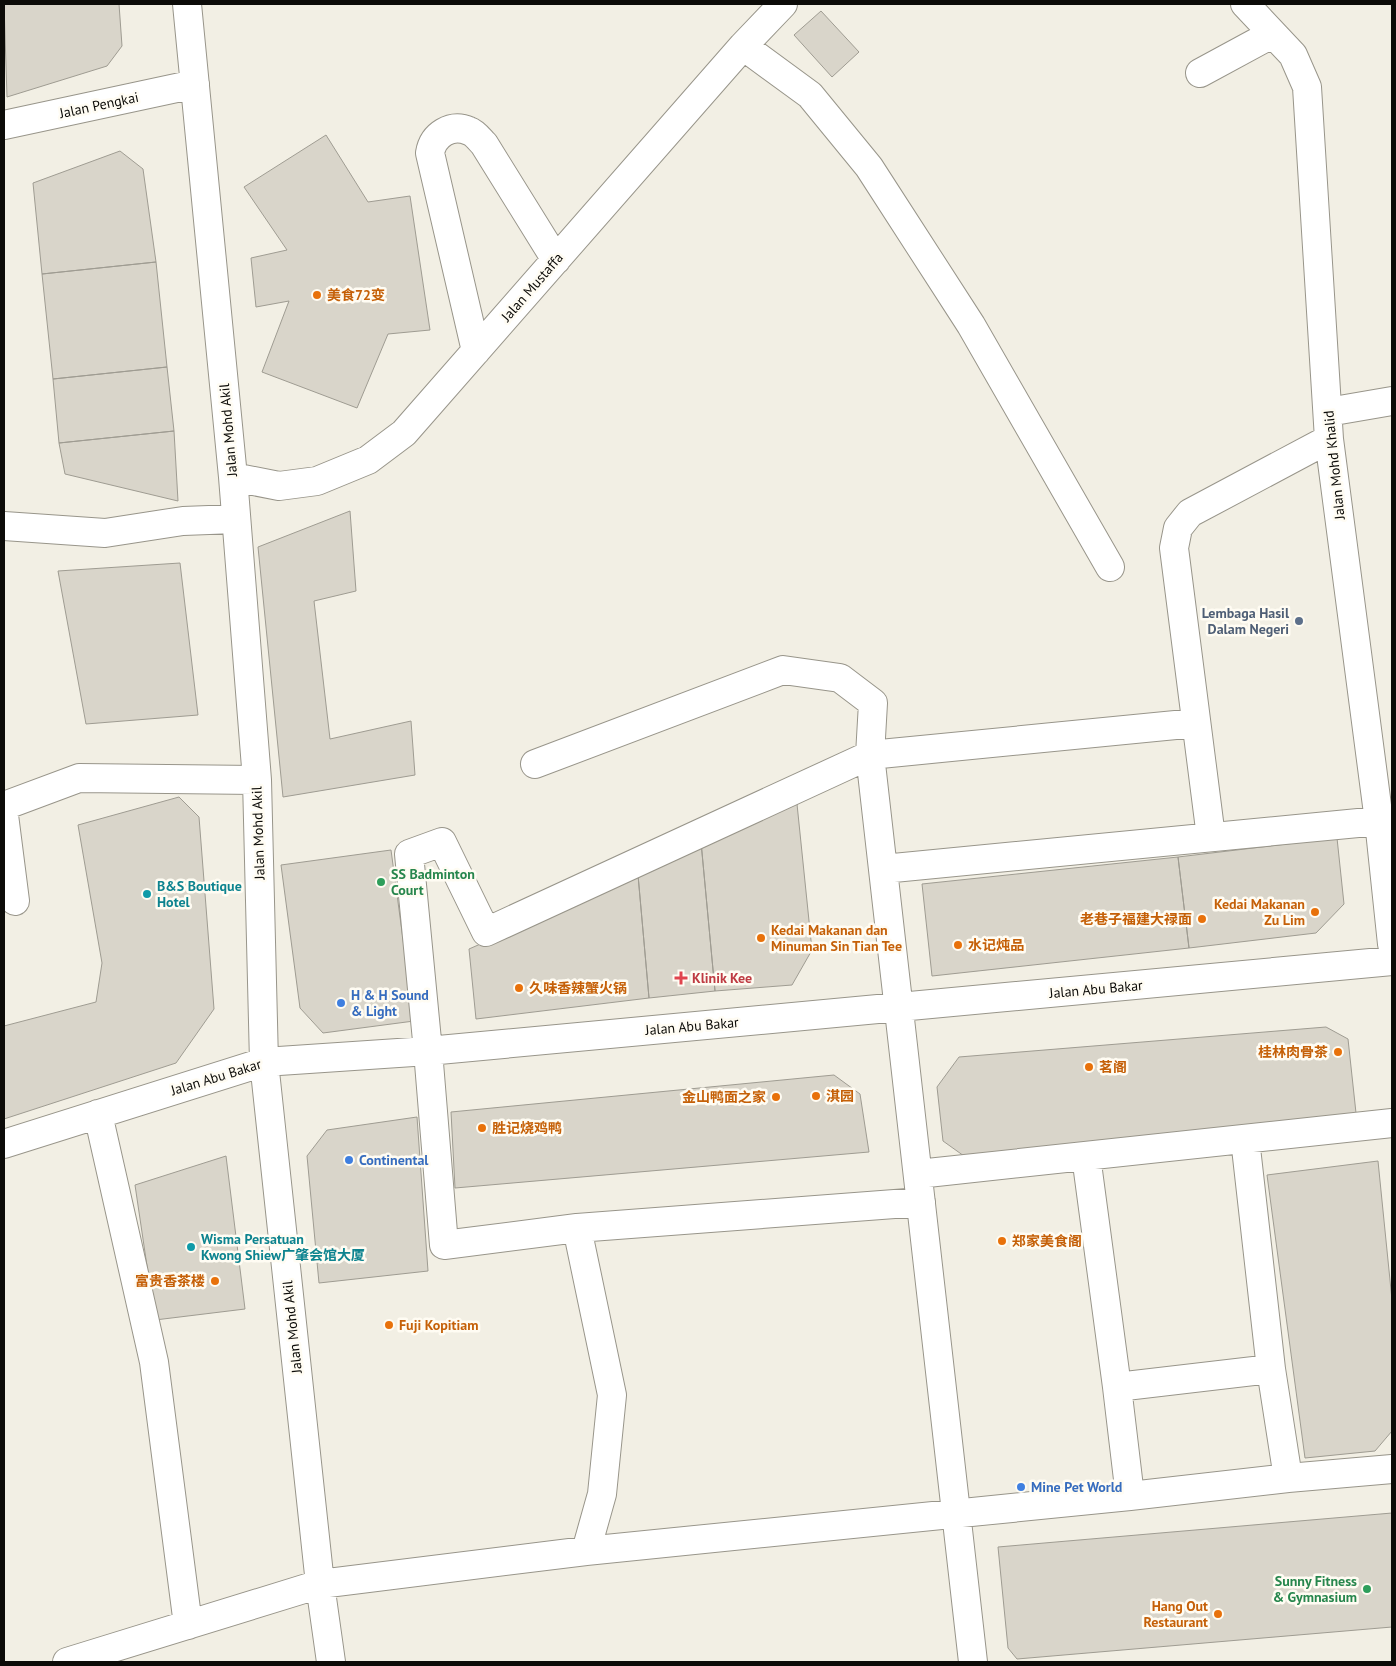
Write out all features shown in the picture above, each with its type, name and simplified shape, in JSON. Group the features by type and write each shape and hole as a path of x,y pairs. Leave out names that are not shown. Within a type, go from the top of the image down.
{"street":[{"name":"Jalan Mohd Akil","path":"187,4 233,477 256,780 264,1062 320,1584 331,1662"},
{"name":"Jalan Mustaffa","path":"233,477 279,486 318,481 368,460 404,433 783,4"},
{"name":"Jalan Mohd Khalid","path":"1245,4 1293,55 1307,87 1329,426 1380,821 1392,944"},
{"path":"1200,73 1272,34"},
{"path":"744,46 810,95 869,167 971,325 1110,567"},
{"name":"Jalan Pengkai","path":"4,125 195,84"},
{"path":"476,351 430,153 432,144 437,137 457,128 471,131 484,144 556,260"},
{"path":"1211,837 1174,548 1178,528 1190,513 1329,426 1392,401"},
{"path":"4,526 105,533 183,521 235,519"},
{"path":"534,764 783,670 840,678 873,703 870,755 973,1662"},
{"path":"921,1202 577,1228 444,1245 409,854 442,842 486,932 870,755 1196,723"},
{"path":"4,806 80,778 256,780"},
{"path":"4,815 15,901"},
{"path":"883,869 1380,821"},
{"name":"Jalan Abu Bakar","path":"4,1144 264,1062 428,1051 1392,961"},
{"path":"98,1114 154,1362 188,1625"},
{"path":"918,1174 1392,1123"},
{"path":"1245,1139 1271,1369 1288,1478"},
{"path":"1086,1156 1130,1496"},
{"path":"577,1228 612,1395 602,1494 586,1551"},
{"path":"1117,1387 1271,1369"},
{"path":"67,1662 320,1584 586,1551 1130,1496 1288,1478 1392,1469"}],"building":[{"path":"4,4 119,4 122,46 107,66 7,97"},
{"path":"821,11 859,52 832,77 794,35"},
{"path":"326,135 368,202 410,196 430,330 388,334 357,408 262,372 289,301 256,307 251,258 287,250 244,187"},
{"path":"120,151 143,169 156,262 42,274 33,183"},
{"path":"156,262 167,367 53,379 42,274"},
{"path":"167,367 174,431 59,443 53,379"},
{"path":"174,431 178,501 65,474 59,443"},
{"path":"350,511 356,591 314,601 330,739 411,721 415,775 283,797 258,547"},
{"path":"180,563 198,715 86,724 58,571"},
{"name":"B&S Boutique Hotel","path":"179,797 199,817 214,1009 176,1063 4,1119 4,1026 96,1002 102,963 78,825"},
{"path":"797,804 812,950 792,985 715,991 701,842"},
{"path":"1337,838 1344,904 1316,933 1189,948 1178,857"},
{"path":"701,842 715,991 649,998 638,875"},
{"path":"391,850 414,1021 323,1033 300,1008 281,865"},
{"path":"1178,857 1189,948 932,976 922,884"},
{"path":"638,875 649,998 476,1019 469,949"},
{"path":"1326,1027 1348,1039 1356,1113 964,1156 943,1141 937,1087 959,1057"},
{"path":"834,1075 860,1094 869,1152 455,1188 451,1112"},
{"path":"417,1117 428,1271 319,1283 307,1156 327,1130"},
{"name":"Wisma Persatuan Kwong Shiew广肇会馆大厦","path":"226,1156 245,1309 155,1320 135,1185"},
{"path":"1378,1161 1392,1300 1392,1431 1375,1451 1305,1458 1267,1175"},
{"path":"1392,1513 1392,1627 1017,1659 1008,1648 998,1547"}],"place":[{"name":"美食72变","path":"317,295"},
{"name":"Lembaga Hasil Dalam Negeri","path":"1299,621"},
{"name":"SS Badminton Court","path":"381,882"},
{"name":"B&S Boutique Hotel","path":"147,894"},
{"name":"Kedai Makanan Zu Lim","path":"1315,912"},
{"name":"老巷子福建大禄面","path":"1202,919"},
{"name":"Kedai Makanan dan Minuman Sin Tian Tee","path":"761,938"},
{"name":"水记炖品","path":"958,945"},
{"name":"Klinik Kee","path":"681,978"},
{"name":"久味香辣蟹火锅","path":"519,988"},
{"name":"H & H Sound & Light","path":"341,1003"},
{"name":"桂林肉骨茶","path":"1338,1052"},
{"name":"茗阁","path":"1089,1067"},
{"name":"淇园","path":"816,1096"},
{"name":"金山鸭面之家","path":"776,1097"},
{"name":"胜记烧鸡鸭","path":"482,1128"},
{"name":"Continental","path":"349,1160"},
{"name":"郑家美食阁","path":"1002,1241"},
{"name":"Wisma Persatuan Kwong Shiew广肇会馆大厦","path":"191,1247"},
{"name":"富贵香茶楼","path":"215,1281"},
{"name":"Fuji Kopitiam","path":"389,1325"},
{"name":"Mine Pet World","path":"1021,1487"},
{"name":"Sunny Fitness & Gymnasium","path":"1367,1589"},
{"name":"Hang Out Restaurant","path":"1218,1614"}]}
